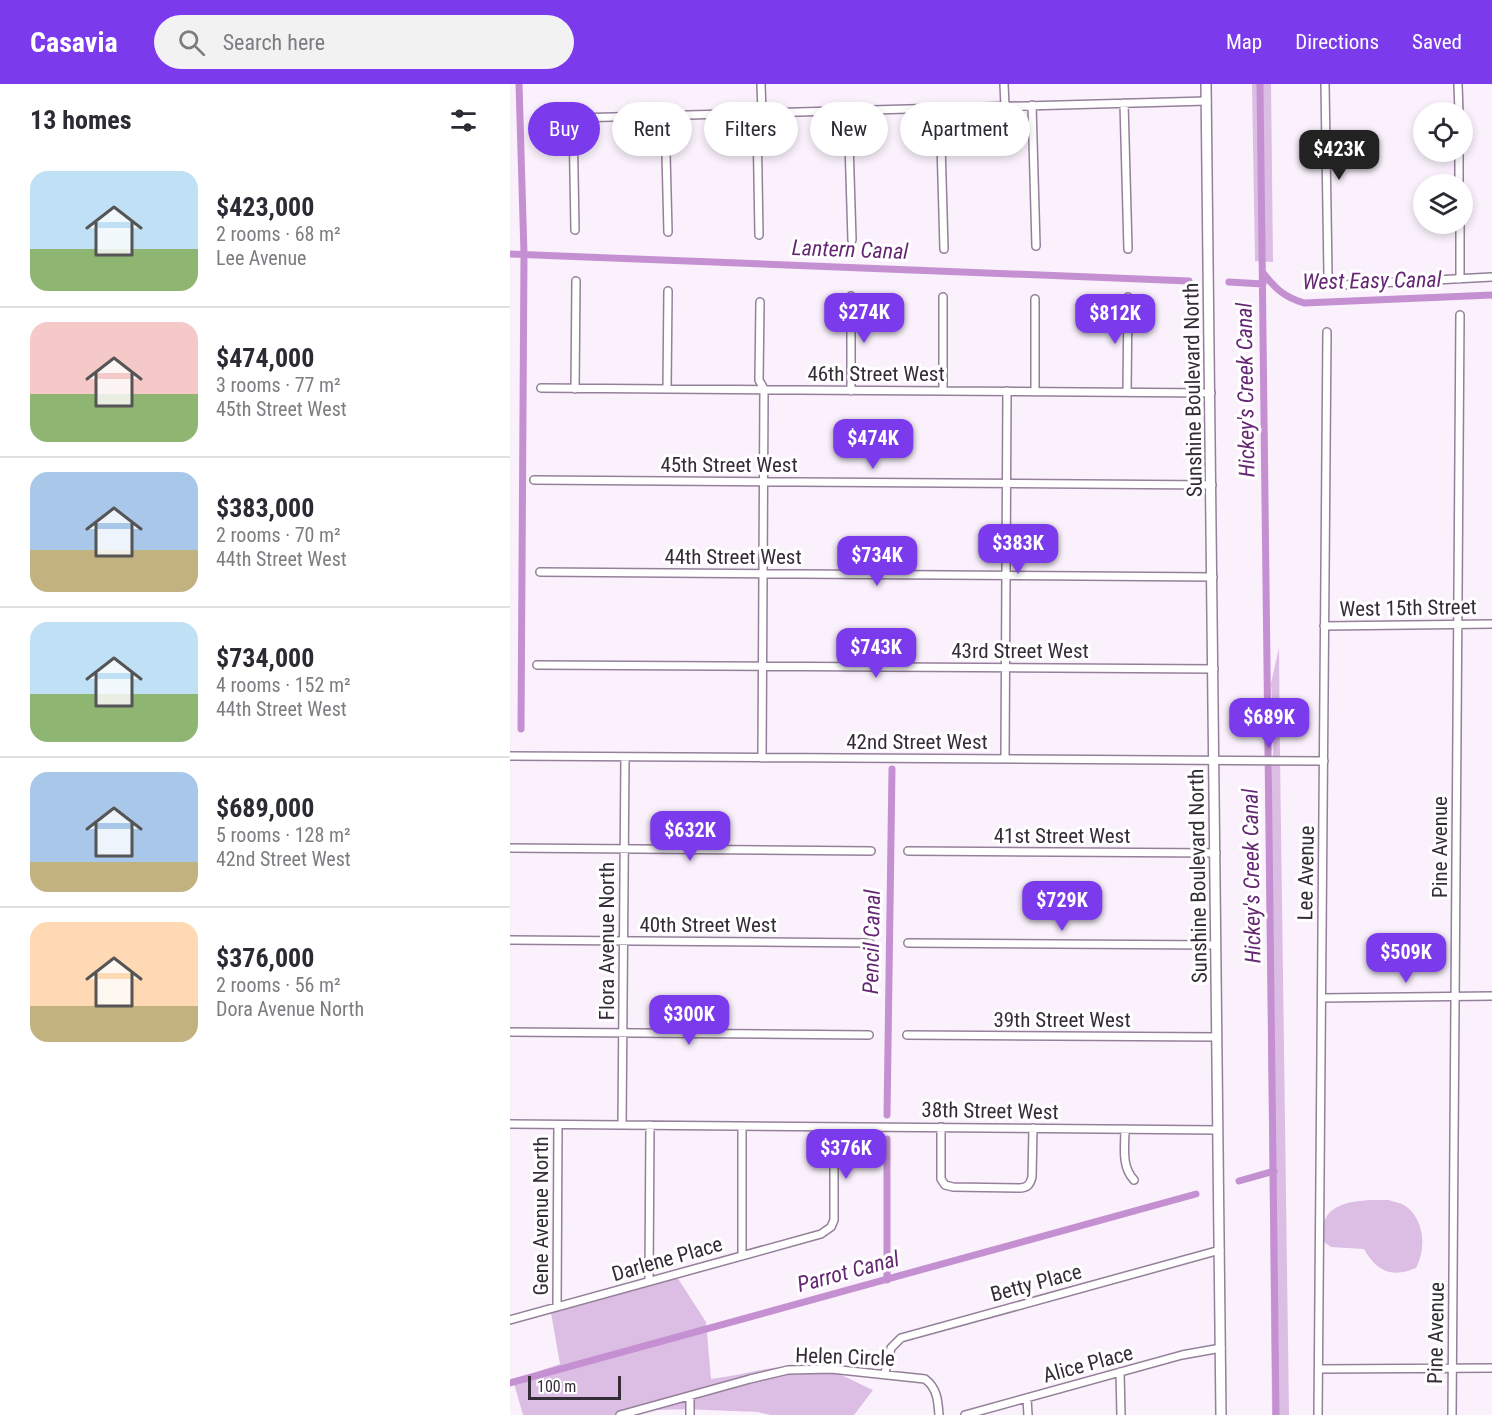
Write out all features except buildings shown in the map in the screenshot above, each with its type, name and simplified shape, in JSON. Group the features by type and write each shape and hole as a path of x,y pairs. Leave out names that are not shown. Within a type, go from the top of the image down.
{"street":[{"path":"761,84 762,102"},
{"path":"1004,84 1005,102"},
{"name":"Sunshine Boulevard North","path":"1206,84 1221,1415"},
{"path":"1325,84 1330,282 1341,285 1492,278"},
{"path":"1458,84 1459,102"},
{"path":"1036,246 1032,105 1207,101"},
{"path":"1124,103 1128,249"},
{"path":"574,156 575,230"},
{"path":"665,156 668,232"},
{"path":"758,156 759,236"},
{"path":"849,156 852,240"},
{"path":"941,156 944,249"},
{"path":"1460,234 1460,279"},
{"path":"575,389 576,281"},
{"path":"667,389 668,291"},
{"path":"851,296 851,391"},
{"path":"943,391 944,297"},
{"path":"1127,392 1128,297"},
{"path":"1035,299 1035,392"},
{"path":"759,302 759,380 764,390 762,758"},
{"name":"Pine Avenue","path":"1452,1415 1461,315"},
{"name":"Lee Avenue","path":"1318,1415 1327,332"},
{"name":"46th Street West","path":"541,388 1211,393"},
{"path":"1005,759 1007,392"},
{"name":"45th Street West","path":"534,480 1212,485"},
{"name":"44th Street West","path":"540,573 1213,577"},
{"name":"West 15th Street","path":"1324,626 1492,624"},
{"name":"43rd Street West","path":"537,665 1214,669"},
{"name":"42nd Street West","path":"510,756 1324,761"},
{"name":"Flora Avenue North","path":"622,1125 625,757"},
{"path":"510,848 871,851"},
{"name":"41st Street West","path":"908,851 1216,853"},
{"name":"40th Street West","path":"510,940 870,943"},
{"path":"908,943 1216,945"},
{"path":"1322,998 1492,996"},
{"path":"510,1032 869,1035"},
{"name":"39th Street West","path":"907,1035 1217,1037"},
{"name":"38th Street West","path":"510,1125 1218,1130"},
{"name":"Gene Avenue North","path":"557,1306 558,1125"},
{"path":"649,1281 650,1125"},
{"path":"741,1256 742,1126"},
{"name":"Darlene Place","path":"510,1320 821,1234 831,1227 834,1220 834,1126"},
{"path":"941,1127 941,1179 945,1185 1019,1188 1026,1188 1031,1183 1033,1128"},
{"path":"1125,1129 1126,1168 1134,1180"},
{"name":"Betty Place","path":"885,1373 891,1348 901,1338 1220,1250"},
{"name":"Alice Place","path":"965,1415 1202,1350 1221,1348"},
{"path":"1319,1369 1492,1368"},
{"name":"Helen Circle","path":"620,1415 788,1370 831,1369 925,1379 936,1391 939,1415"},
{"path":"1120,1372 1121,1415"},
{"path":"690,1396 690,1415"},
{"path":"1027,1398 1028,1415"}],"shaded area":[{"path":"1252,84 1271,84 1273,262 1255,261"},
{"path":"1279,648 1289,1415 1272,1415 1266,820 1269,814 1274,739 1271,683"},
{"path":"1389,1200 1407,1207 1417,1220 1422,1244 1416,1268 1400,1272 1386,1271 1374,1263 1364,1249 1331,1247 1324,1242 1323,1227 1332,1211 1349,1203"},
{"path":"675,1274 706,1322 711,1379 790,1366 803,1366 830,1370 873,1390 854,1415 771,1415 758,1412 655,1410 633,1415 523,1415 513,1380 560,1364 551,1313"}],"waterway":[{"path":"519,84 524,254 521,729"},
{"name":"Hickey's Creek Canal","path":"1260,84 1276,1415"},
{"name":"Lantern Canal","path":"510,254 1189,281"},
{"name":"West Easy Canal","path":"1263,273 1281,292 1304,303 1492,295"},
{"name":"Lantern Canal","path":"1229,282 1263,284"},
{"name":"Pencil Canal","path":"887,1115 892,769"},
{"name":"Pencil Canal","path":"887,1139 887,1280"},
{"name":"Parrot Canal","path":"1239,1181 1274,1171"},
{"name":"Parrot Canal","path":"510,1383 1196,1194"}]}
